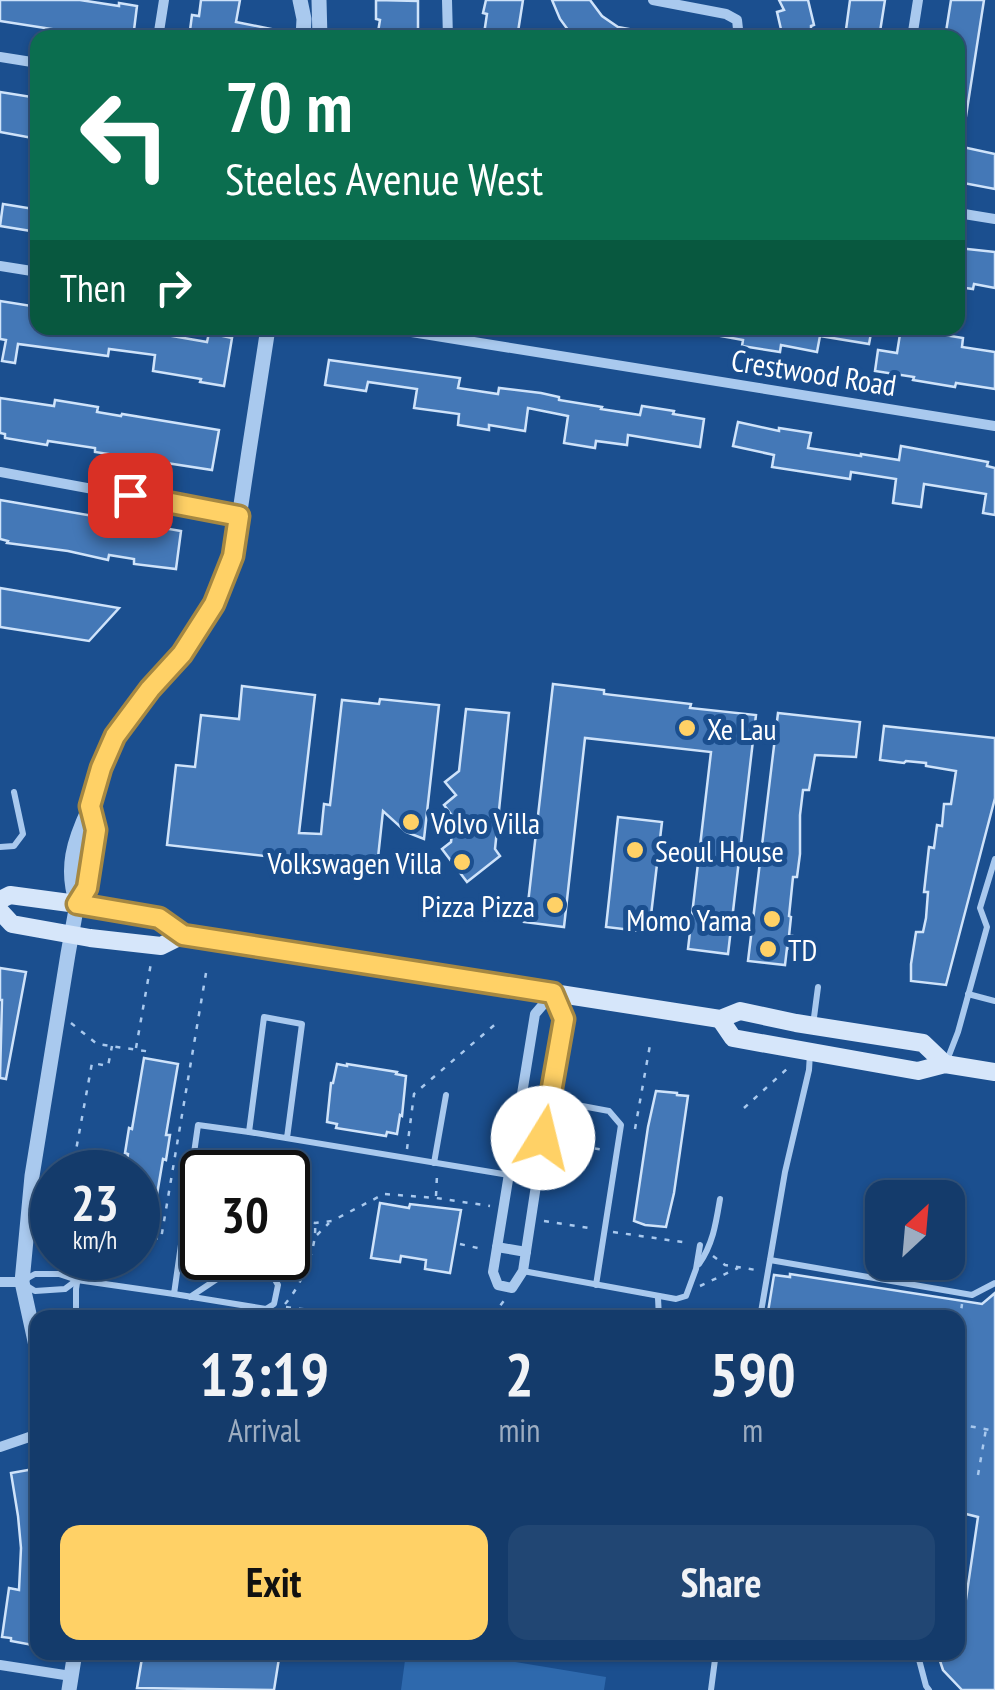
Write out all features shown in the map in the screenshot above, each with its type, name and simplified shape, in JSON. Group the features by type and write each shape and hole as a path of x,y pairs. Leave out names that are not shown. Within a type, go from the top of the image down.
{"main road":[{"path":"0,900 10,895 77,904 159,918 183,935 720,1020 740,1011 923,1043 946,1064"},
{"path":"0,912 12,924 72,935 161,946 183,935"},
{"path":"720,1020 733,1038 918,1071 946,1064 995,1072"},
{"path":"810,1052 813,1026"}],"street":[{"path":"159,30 164,0"},
{"path":"300,0 303,30"},
{"path":"319,0 320,30"},
{"path":"447,0 448,30"},
{"path":"653,0 726,14 737,20 738,30"},
{"path":"913,30 918,0"},
{"path":"0,57 30,62"},
{"path":"965,215 995,219"},
{"path":"0,266 30,271"},
{"path":"30,1318 22,1282 32,1176 77,904 70,874 79,827 115,736 182,654 214,604 233,556 267,335"},
{"name":"Crestwood Road","path":"430,335 995,426"},
{"path":"0,472 239,516"},
{"path":"553,993 564,1019 549,1100 523,1271 512,1288 498,1285 493,1272 535,1014 553,993"},
{"path":"497,1247 526,1252"},
{"path":"0,1282 22,1282"},
{"path":"0,1448 30,1437"},
{"path":"0,1664 70,1683"}],"lane":[{"path":"0,847 14,846 22,834 14,792"},
{"path":"946,1064 987,927 980,908 995,859"},
{"path":"813,1026 818,987"},
{"path":"968,994 995,1001"},
{"path":"250,1132 264,1017 302,1024 287,1138"},
{"path":"761,1310 810,1052"},
{"path":"436,1163 446,1095"},
{"path":"549,1100 609,1111 622,1125 596,1286"},
{"path":"174,1294 198,1125 509,1175"},
{"path":"696,1269 713,1238 720,1199"},
{"path":"523,1271 676,1299 686,1296 700,1245"},
{"path":"770,1260 972,1294 995,1282"},
{"path":"30,1277 22,1282 35,1290 66,1289 77,1280 266,1309 274,1304 278,1285 270,1272 241,1263 190,1296"},
{"path":"76,1310 77,1280"},
{"path":"658,1298 659,1310"},
{"path":"711,1690 715,1660"},
{"path":"920,1660 930,1690"}],"path":[{"path":"136,1050 151,963"},
{"path":"160,1239 206,973"},
{"path":"405,1158 414,1094 499,1021"},
{"path":"70,1023 97,1044 152,1052"},
{"path":"635,1129 650,1044"},
{"path":"76,1150 92,1063 108,1066 112,1046"},
{"path":"744,1108 788,1068"},
{"path":"296,1150 298,1140"},
{"path":"554,1144 617,1151"},
{"path":"436,1163 436,1198"},
{"path":"316,1236 332,1221 384,1194 490,1206"},
{"path":"542,1220 700,1245"},
{"path":"310,1222 332,1221"},
{"path":"309,1310 282,1307 300,1282 316,1236 315,1223"},
{"path":"651,1237 653,1228"},
{"path":"460,1244 482,1249"},
{"path":"708,1252 725,1265 768,1272"},
{"path":"690,1286 698,1288 740,1268"},
{"path":"176,1278 180,1277"},
{"path":"499,1310 512,1288"},
{"path":"961,1310 963,1293"},
{"path":"965,1425 995,1431"},
{"path":"978,1476 986,1429"}],"shaded area":[{"path":"405,1660 504,1660 606,1677 604,1690 401,1690"}],"building":[{"path":"0,0 80,0 137,6 134,30 58,30 0,21"},
{"path":"201,0 240,0 236,22 276,30 190,30 192,15 199,16"},
{"path":"376,0 418,1 418,30 378,30 380,20 376,19"},
{"path":"486,0 523,0 518,30 485,30 487,14 483,13"},
{"path":"552,0 590,0 602,16 618,27 634,30 568,30"},
{"path":"779,0 808,0 814,25 811,30 781,30 777,12 784,10"},
{"path":"850,0 885,0 880,30 846,30"},
{"path":"951,0 984,0 965,123 965,30 946,30"},
{"path":"0,92 30,97 30,138 0,132"},
{"path":"965,148 995,154 995,189 965,183"},
{"path":"3,204 30,208 30,231 0,226"},
{"path":"965,249 995,252 995,288 974,284 973,289 965,288"},
{"path":"0,301 30,306 30,335 167,335 207,342 209,335 232,338 224,386 153,371 155,355 109,349 108,356 18,344 15,363 2,361 6,340 0,339"},
{"path":"715,335 871,335 869,344 820,336 817,352 781,345 780,352 742,346 743,340"},
{"path":"900,335 963,338 962,347 995,352 995,389 956,383 955,387 875,371 878,350 897,353"},
{"path":"329,360 460,378 458,388 498,394 499,388 541,393 640,415 642,406 674,411 673,414 704,419 700,447 628,435 627,445 596,441 595,448 564,443 568,416 528,408 525,431 458,425 459,414 414,408 417,389 368,382 366,391 325,385"},
{"path":"0,398 54,406 55,400 98,407 97,412 219,430 212,470 95,452 95,448 5,438 0,433"},
{"path":"738,422 811,433 808,448 899,460 901,446 988,462 987,466 995,468 995,515 983,513 986,494 924,484 921,507 893,503 896,479 851,472 850,479 772,467 774,455 733,446"},
{"path":"0,500 181,531 176,569 134,564 134,559 109,555 108,560 7,543 0,539"},
{"path":"0,588 119,608 89,641 0,627"},
{"path":"553,684 691,704 690,708 756,715 728,954 688,949 711,752 585,738 564,927 524,922"},
{"path":"242,686 315,695 299,833 321,834 324,804 330,805 342,700 439,705 424,839 406,832 383,811 377,867 365,865 336,874 316,873 318,862 167,845 176,765 195,767 201,715 239,719"},
{"path":"466,709 509,713 495,849 500,856 467,882 442,849 451,842 454,818 444,805 456,795 445,782 459,771"},
{"path":"778,713 860,722 856,757 815,755 809,790 803,790 800,854 789,916 792,936 785,965 748,961"},
{"path":"884,726 995,738 995,798 946,985 911,981 911,964 916,932 923,932 926,918 928,892 924,892 929,847 934,848 937,825 942,826 944,804 951,804 956,771 926,763 880,760"},
{"path":"618,817 662,822 649,932 606,927"},
{"path":"0,968 26,972 6,1079 0,1078"},
{"path":"144,1058 178,1064 166,1135 170,1135 160,1177 160,1150 125,1150 129,1128 132,1129"},
{"path":"337,1064 406,1076 397,1134 387,1132 386,1136 336,1128 337,1124 327,1122"},
{"path":"656,1091 688,1096 666,1227 634,1221"},
{"path":"380,1203 461,1210 450,1273 425,1269 426,1260 401,1256 400,1262 371,1258"},
{"path":"774,1275 982,1304 995,1293 995,1690 962,1690 943,1670 940,1660 965,1660 965,1606 978,1517 965,1514 965,1310 768,1310"},
{"path":"30,1470 30,1645 2,1637 9,1588 19,1590 21,1548 11,1473"},
{"path":"142,1660 279,1660 274,1690 137,1688"}],"place":[{"name":"Xe Lau","path":"687,728"},
{"name":"Volvo Villa","path":"411,822"},
{"name":"Seoul House","path":"635,850"},
{"name":"Volkswagen Villa","path":"462,862"},
{"name":"Pizza Pizza","path":"555,905"},
{"name":"Momo Yama","path":"772,919"},
{"name":"TD","path":"768,949"}],"route":[{"path":"130,495 239,516 233,556 214,604 182,654 115,736 101,768 90,806 96,830 87,888 77,904 159,918 183,935 553,993 564,1019 543,1138"}]}
